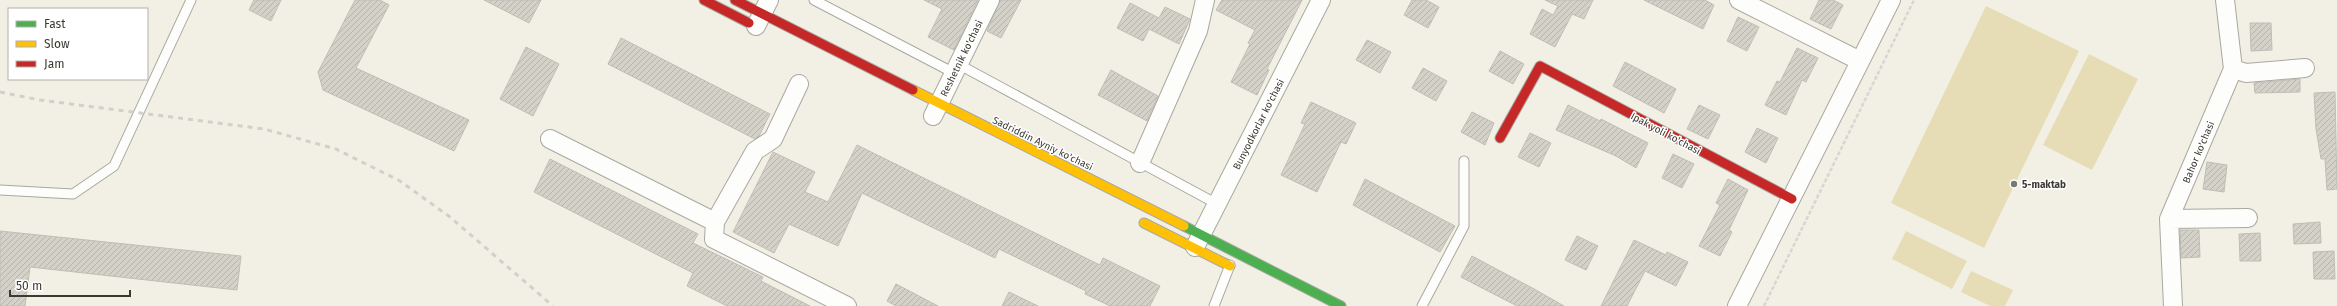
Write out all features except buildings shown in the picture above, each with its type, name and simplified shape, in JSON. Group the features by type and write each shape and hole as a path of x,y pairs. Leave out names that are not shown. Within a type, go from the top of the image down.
{"main road":[{"name":"Sadriddin Ayniy ko'chasi","path":"704,0 763,18"},
{"name":"Sadriddin Ayniy ko'chasi","path":"735,0 763,18 935,113 1198,241 1233,267"},
{"name":"Ipak yoli ko'chasi","path":"1500,138 1540,66 1792,199"},
{"name":"Sadriddin Ayniy ko'chasi","path":"1138,219 1236,253 1341,306"}],"street":[{"name":"Reshetnik ko'chasi","path":"935,113 990,0"},
{"path":"1140,163 1198,31 1205,0"},
{"name":"Bunyodkorlar ko'chasi","path":"1198,241 1321,0"},
{"path":"1739,0 1860,61"},
{"path":"1737,306 1891,0"},
{"name":"Bahor ko'chasi","path":"2173,306 2169,219 2233,69 2225,0"},
{"path":"2233,69 2246,73 2305,68"},
{"path":"799,84 773,139 755,151 715,222 714,239 847,306"},
{"path":"550,139 715,222"},
{"path":"2169,219 2248,218"}],"lane":[{"path":"0,190 73,194 114,166 191,0"},
{"path":"814,0 956,69 1217,204"},
{"path":"1422,306 1464,226 1464,161"},
{"path":"1214,306 1233,267 1236,253"}],"path":[{"path":"1764,306 1914,0"}],"shaded area":[{"path":"1986,6 2079,51 1984,248 1891,203"},
{"path":"2089,54 2138,79 2092,170 2043,145"},
{"path":"1906,231 1967,261 1952,289 1892,259"},
{"path":"1971,271 2013,290 2005,306 1990,306 1961,292"}],"railway":[{"path":"0,92 40,100 264,129 336,149 400,181 450,217 553,306"}],"traffic: fast":[{"path":"1184,226 1341,306"}],"traffic: slow":[{"path":"913,90 1184,226"},
{"path":"1144,223 1230,266"}],"traffic: jam":[{"path":"704,0 749,23"},
{"path":"735,0 913,90"},
{"path":"1500,138 1540,66 1792,199"}],"place":[{"name":"5-maktab","path":"2014,184"}]}
